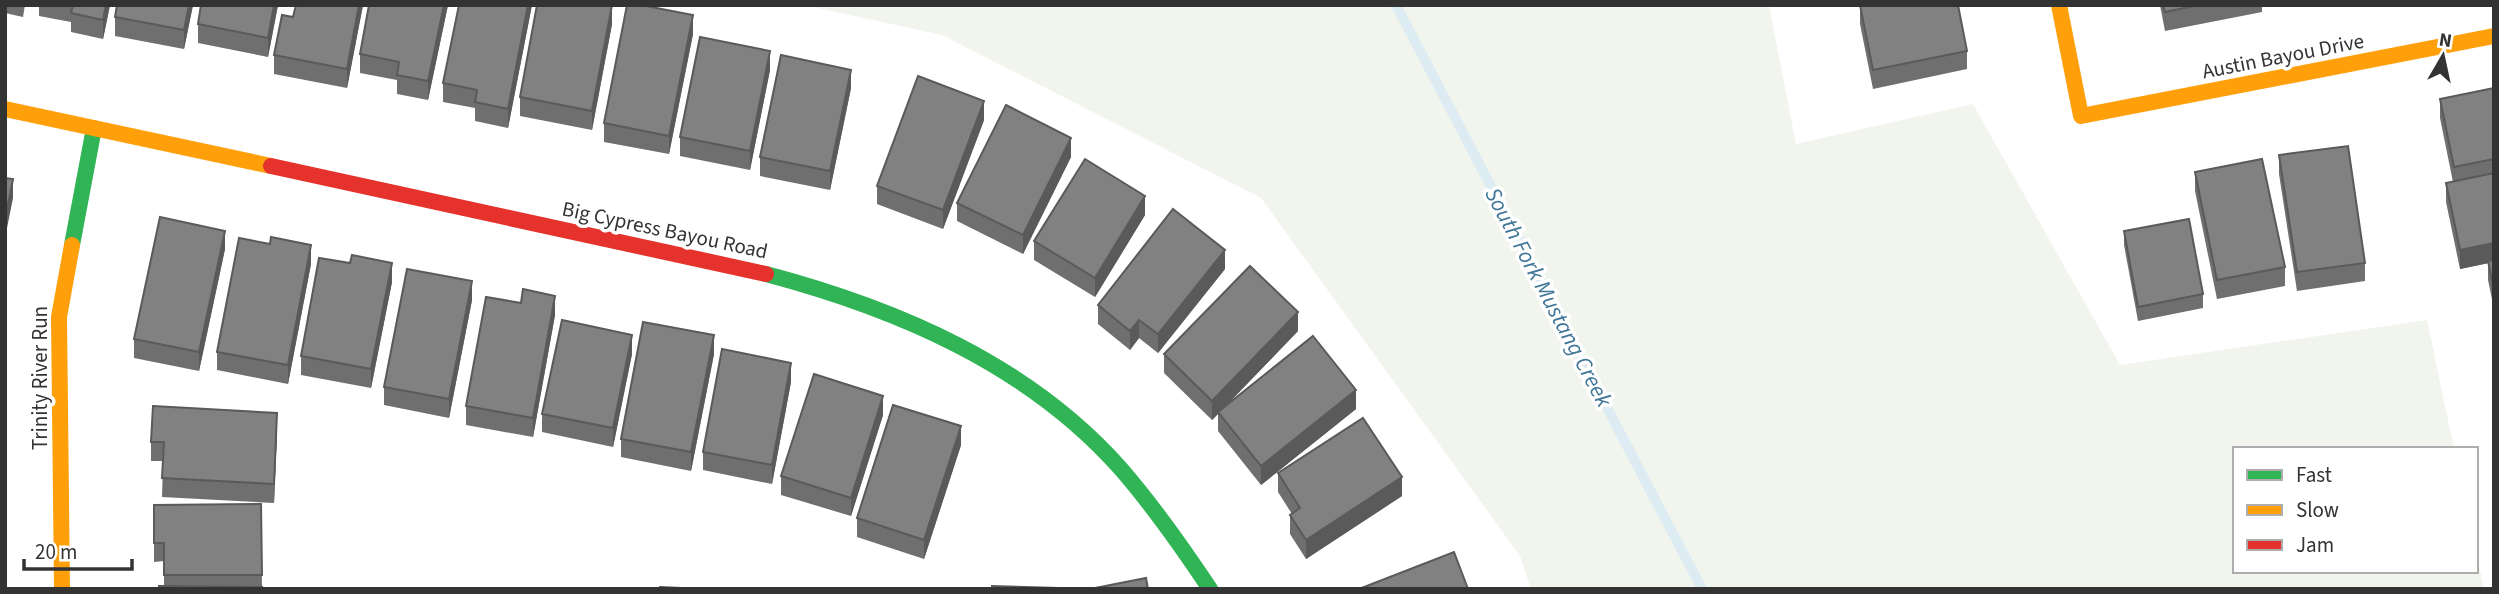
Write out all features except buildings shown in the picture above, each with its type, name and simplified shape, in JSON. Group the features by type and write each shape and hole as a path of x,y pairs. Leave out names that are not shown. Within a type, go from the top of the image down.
{"street":[{"name":"Austin Bayou Drive","path":"2059,5 2081,116 2494,36"},
{"name":"Big Cypress Bayou Road","path":"5,109 768,274 839,293 914,321 962,345 1008,373 1086,431 1152,503 1210,589"},
{"name":"Trinity River Run","path":"62,589 59,317 94,128"}],"shaded area":[{"path":"804,5 1769,5 1796,144 1973,104 2120,365 2427,320 2454,447 2233,447 2233,573 2478,573 2478,560 2484,589 1531,589 1520,556 1261,198 942,35"}],"waterway":[{"name":"South Fork Mustang Creek","path":"1396,5 1702,589"}],"traffic: fast":[{"path":"72,245 94,128"},
{"path":"766,274 815,288 912,324 1003,371 1045,400 1085,432 1121,469 1167,527 1210,589"}],"traffic: slow":[{"path":"2059,5 2081,116 2494,36"},
{"path":"5,109 271,166"},
{"path":"62,589 59,317 72,245"}],"traffic: jam":[{"path":"271,166 766,274"}]}
